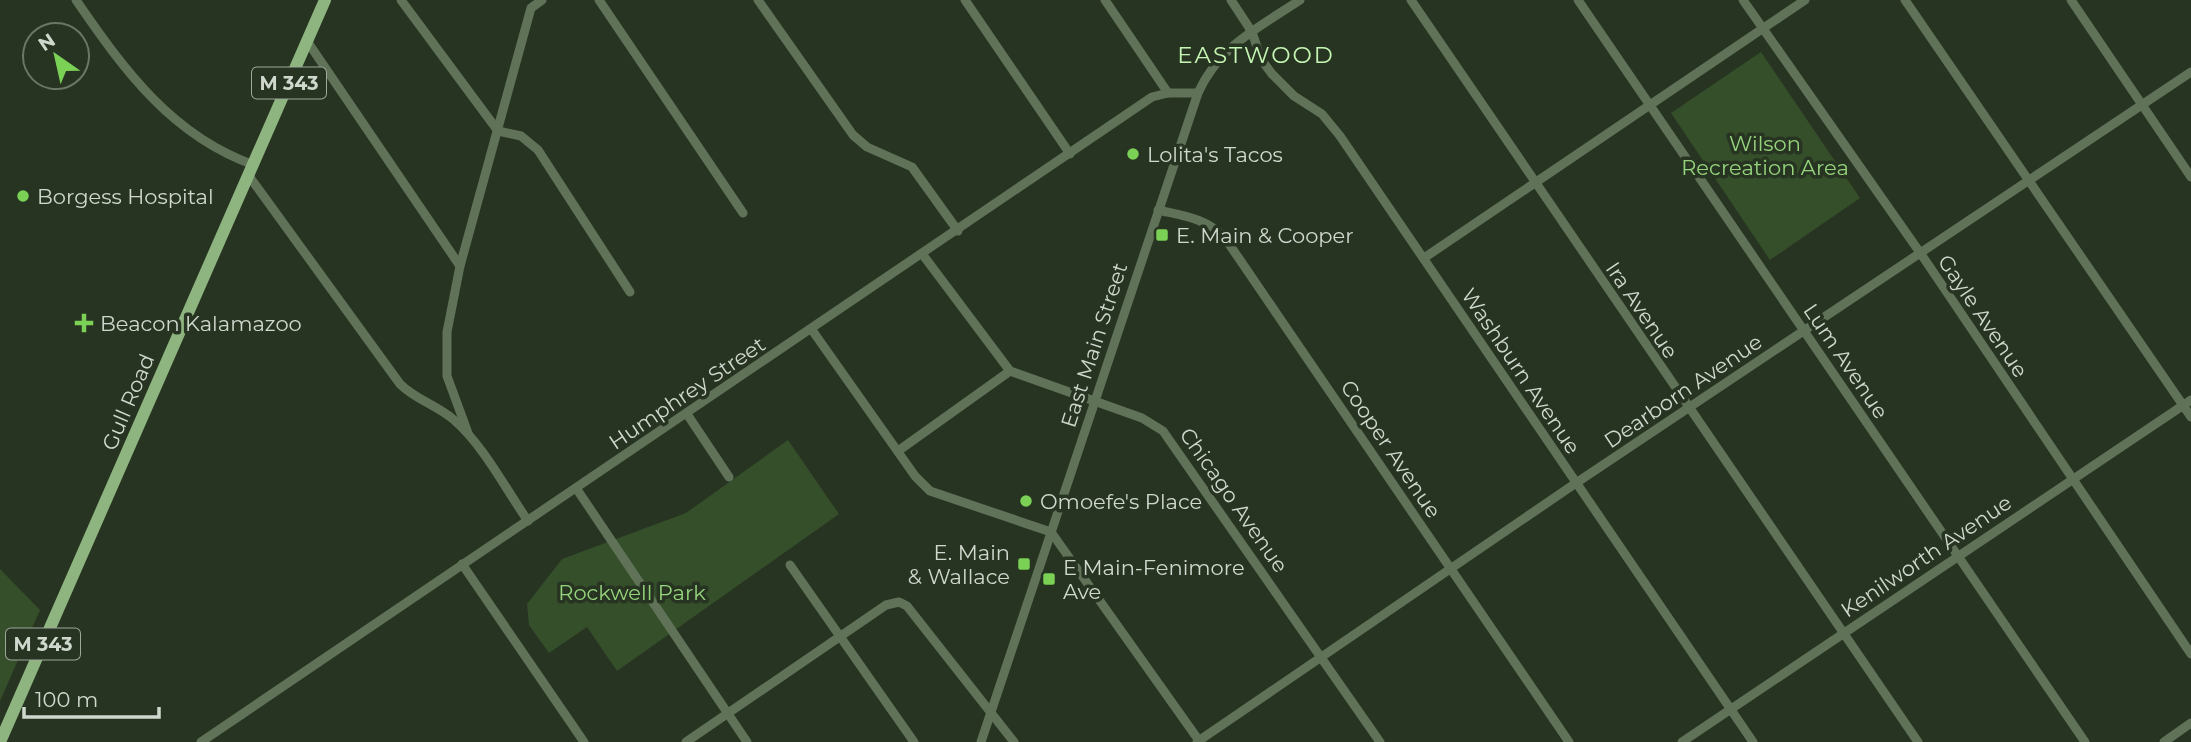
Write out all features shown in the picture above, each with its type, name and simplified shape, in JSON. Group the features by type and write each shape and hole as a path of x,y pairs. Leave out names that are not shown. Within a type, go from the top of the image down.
{"main road":[{"name":"Gull Road","path":"0,742 325,0"}],"street":[{"path":"76,0 106,45 156,104 211,147 251,170 400,384 412,396 447,414 468,433 528,521"},
{"path":"401,0 498,131 521,136 538,150 630,292"},
{"path":"468,433 447,376 447,332 460,266 530,4 542,0"},
{"path":"599,0 743,214"},
{"path":"758,0 853,135 867,147 912,167 958,231"},
{"path":"965,0 1070,154"},
{"path":"1105,0 1168,93"},
{"name":"Washburn Avenue","path":"1231,0 1252,32 1261,59 1272,74 1328,121 1753,742"},
{"name":"East Main Street","path":"981,742 1198,93 1222,54 1300,0"},
{"name":"Ira Avenue","path":"1411,0 1918,742"},
{"name":"Lum Avenue","path":"1578,0 2085,742"},
{"name":"Gayle Avenue","path":"1743,0 1921,254 2191,654"},
{"path":"1423,258 1805,0"},
{"path":"1905,0 2187,403 2191,417"},
{"path":"2071,0 2191,177"},
{"path":"307,41 460,266"},
{"name":"Dearborn Avenue","path":"1199,742 1576,483 2191,72"},
{"name":"Humphrey Street","path":"201,742 214,738 462,565 813,330 1152,97 1168,93 1198,93"},
{"name":"Cooper Avenue","path":"1158,210 1199,219 1215,228 1225,238 1569,742"},
{"path":"898,451 1010,371 923,255"},
{"path":"813,330 915,476 937,495 1051,532 1199,742"},
{"name":"Chicago Avenue","path":"1010,371 1142,418 1163,431 1380,742"},
{"name":"Kenilworth Avenue","path":"1682,742 2187,403"},
{"path":"687,414 729,477"},
{"path":"576,488 747,742"},
{"path":"462,565 584,742"},
{"path":"790,565 914,742"},
{"path":"686,742 886,605 899,602 907,606 1014,742"},
{"path":"2164,742 2191,723"}],"green space":[{"name":"Wilson Recreation Area","path":"1761,52 1860,198 1770,260 1671,113"},
{"name":"Rockwell Park","path":"788,440 839,514 617,671 587,627 549,653 529,625 527,604 562,559 686,513"},
{"path":"0,569 40,610 0,701"}],"place":[{"name":"Lolita's Tacos","path":"1133,154"},
{"name":"Borgess Hospital","path":"23,196"},
{"name":"E. Main & Cooper","path":"1162,235"},
{"name":"Beacon Kalamazoo","path":"84,323"},
{"name":"Omoefe's Place","path":"1026,501"},
{"name":"E. Main & Wallace","path":"1024,564"},
{"name":"E Main-Fenimore Ave","path":"1049,579"}],"district":[{"name":"EASTWOOD","path":"1256,55"}]}
